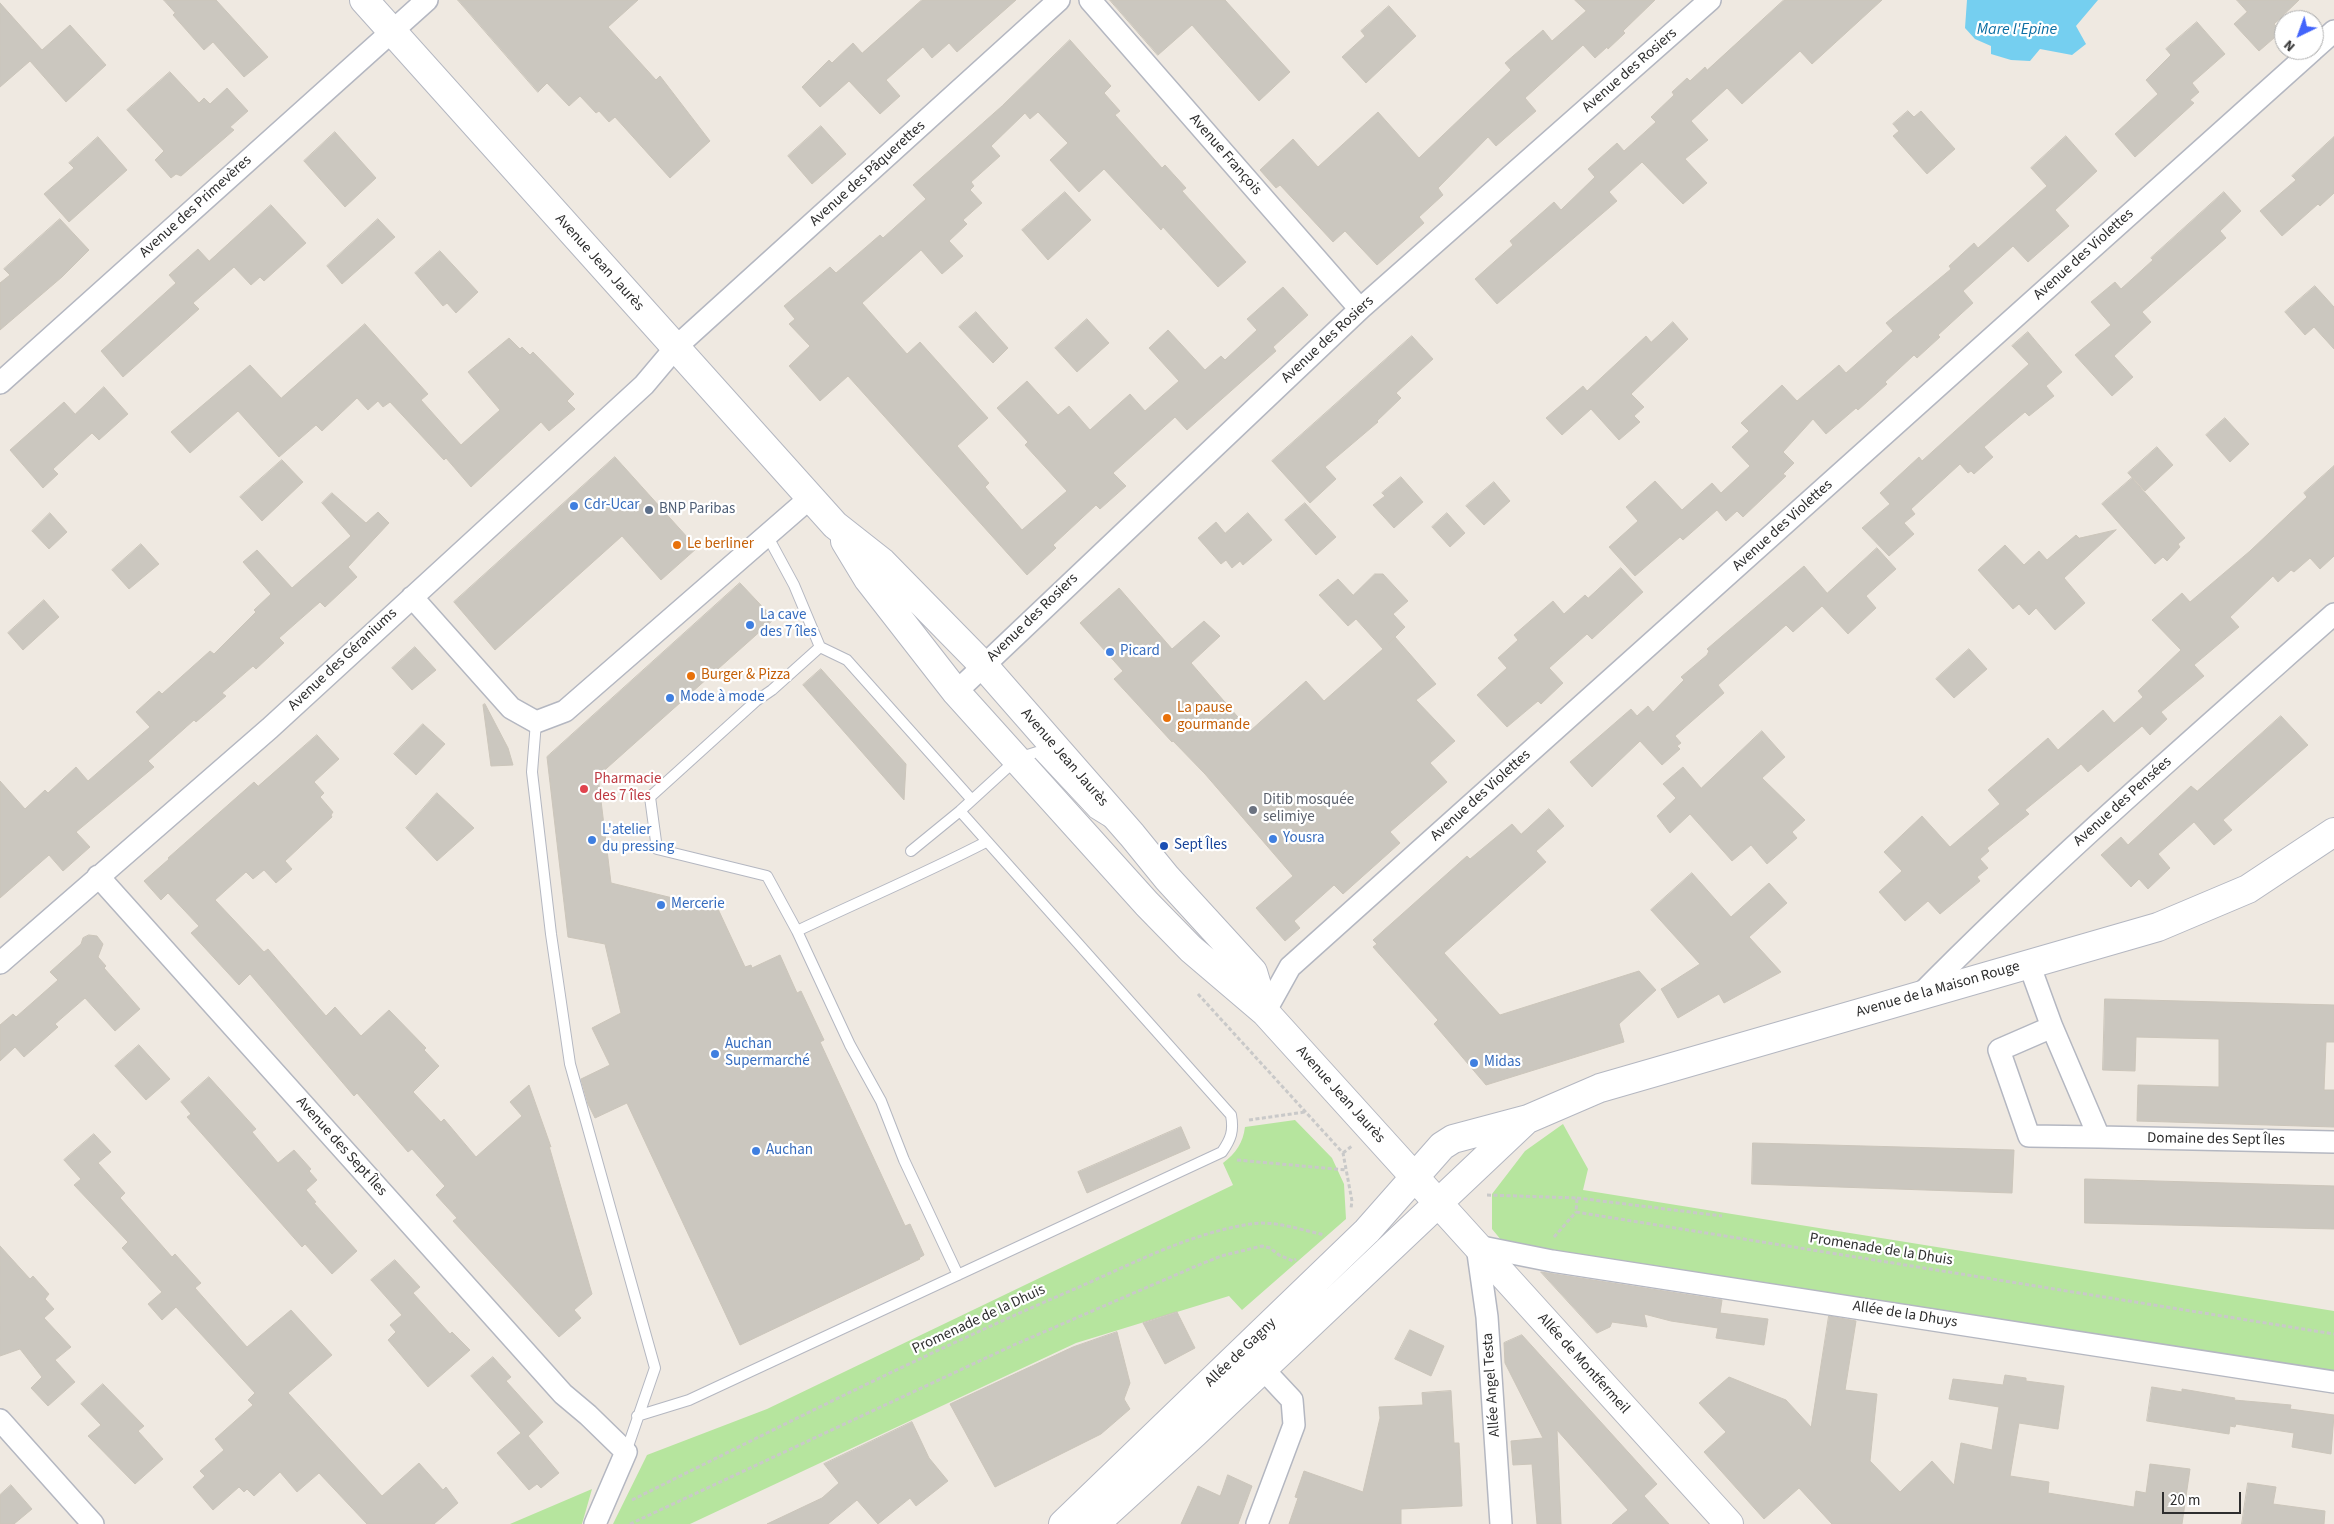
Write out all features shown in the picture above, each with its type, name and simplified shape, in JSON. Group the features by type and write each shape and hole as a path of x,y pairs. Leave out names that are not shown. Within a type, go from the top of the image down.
{"main road":[{"name":"Avenue Jean Jaurès","path":"364,0 835,525 868,579 956,692 1018,758 1147,904 1191,949 1265,1012 1439,1204"},
{"name":"Avenue Jean Jaurès","path":"835,525 882,562 984,666 1132,835 1167,878 1253,972 1265,1012"},
{"name":"Avenue de la Maison Rouge","path":"1415,1178 1442,1146 1453,1139 1528,1119 1600,1088 2158,927 2248,889 2334,832"},
{"name":"Avenue de la Maison Rouge","path":"1439,1204 1528,1119"},
{"name":"Allée de Gagny","path":"1063,1524 1359,1221 1415,1178"},
{"name":"Allée de Gagny","path":"1095,1524 1263,1370 1439,1204"},
{"name":"Allée de Montfermeil","path":"1439,1204 1728,1524"}],"street":[{"name":"Avenue des Primevères","path":"0,383 427,0"},
{"name":"Avenue des Pâquerettes","path":"676,347 1058,0"},
{"name":"Avenue François","path":"1090,0 1360,309"},
{"name":"Avenue des Rosiers","path":"956,692 1360,309 1710,0"},
{"name":"Avenue des Violettes","path":"2324,40 2334,31"},
{"name":"Avenue des Violettes","path":"1265,1012 1290,967 2303,60"},
{"name":"Avenue des Géraniums","path":"0,963 270,728 636,392 676,347"},
{"path":"412,597 511,708 536,722 565,711 768,537 811,497"},
{"name":"Avenue des Pensées","path":"1918,997 1987,926 2059,859 2334,614"},
{"name":"Avenue des Sept Îles","path":"98,876 557,1387 626,1452"},
{"path":"2029,964 2052,1027 2099,1137"},
{"name":"Domaine des Sept Îles","path":"2052,1027 1999,1050 2029,1136 2334,1142"},
{"name":"Allée de la Dhuys","path":"1477,1246 1540,1258 2334,1382"},
{"name":"Allée Angel Testa","path":"1477,1246 1487,1317 1502,1524"},
{"path":"1257,1524 1294,1425 1292,1400 1263,1370"},
{"path":"0,1420 93,1524"},
{"path":"595,1524 626,1452"}],"lane":[{"path":"768,537 794,586 820,647 847,660 972,800"},
{"path":"820,647 772,690 756,701 650,797 657,849 767,876 797,931 850,1045 881,1101 904,1160 958,1275"},
{"path":"536,722 532,772 551,934 570,1064 655,1368 626,1452"},
{"path":"911,851 960,812 1018,758 1038,752 1094,813 1132,835"},
{"path":"637,1416 689,1400 1222,1152 1231,1139 1233,1123 1231,1115 960,812"},
{"path":"797,931 870,896 930,872 986,842"}],"path":[{"path":"1192,987 1343,1153 1352,1200 1359,1221"},
{"path":"1233,1123 1305,1112"},
{"path":"1343,1153 1352,1146"},
{"path":"1222,1152 1226,1159 1346,1170"},
{"path":"1483,1196 1492,1194 1577,1198 1722,1216"},
{"path":"1540,1258 1554,1237 1576,1212 1577,1198"},
{"name":"Promenade de la Dhuis","path":"1576,1212 2334,1334"},
{"name":"Promenade de la Dhuis","path":"624,1503 998,1322 1168,1249 1218,1230 1252,1223 1270,1224 1325,1234"},
{"path":"1318,1240 1331,1229"},
{"path":"630,1524 1016,1344 1194,1267 1222,1256 1262,1246 1270,1248 1279,1255 1293,1261 1300,1256"}],"green space":[{"path":"1295,1120 1332,1158 1344,1184 1346,1219 1242,1310 1229,1296 1076,1343 690,1524 613,1524 647,1455 767,1409 1233,1185 1223,1163 1238,1147 1243,1138 1245,1127"},
{"path":"1563,1124 1588,1169 1583,1190 2334,1311 2334,1382 1512,1253 1492,1229 1492,1194 1525,1151"},
{"path":"592,1489 582,1524 510,1524"}],"water":[{"name":"Mare l'Epine","path":"1967,0 2098,0 2076,26 2086,44 2072,55 2040,49 2030,61 2011,60 1991,54 1991,46 1975,39 1965,28"}],"building":[{"path":"164,0 216,0 268,57 244,77 213,42 204,50 173,15 175,13"},
{"path":"458,0 638,0 608,27 656,80 660,76 710,141 670,178 615,117 609,122 599,111 596,113 580,96 569,106 547,83 538,92"},
{"path":"922,0 1016,0 957,52 949,43 932,58 923,47 886,80 900,96 880,114 849,81 820,107 802,87 829,60 832,63 853,43 862,53"},
{"path":"1110,0 1225,0 1290,72 1259,101 1192,25 1158,55"},
{"path":"1575,0 1655,0 1623,31 1625,33 1608,49 1607,47 1595,58 1583,45 1525,98 1536,111 1496,146 1488,137 1438,188 1443,195 1419,217 1424,223 1377,265 1345,231 1333,242 1280,185 1276,188 1260,170 1293,139 1318,167 1378,112 1419,158 1511,70 1505,63 1543,30 1552,41 1586,11"},
{"path":"1784,0 1882,0 1812,64 1800,51 1742,104 1727,88 1691,121 1708,140 1685,159 1707,183 1683,204 1642,162 1609,192 1617,201 1497,304 1475,279 1513,245 1510,241 1554,202 1561,210 1595,177 1588,169 1617,143 1624,151 1656,122 1651,117 1674,95 1672,92 1687,78 1690,81 1705,67 1707,70"},
{"path":"2237,0 2299,0 2289,10 2274,10 2274,38 2259,51 2234,24 2247,12"},
{"path":"0,3 42,50 70,25 106,65 66,102 30,61 0,87"},
{"path":"1389,6 1416,36 1366,83 1342,57 1365,36 1361,31"},
{"path":"2197,22 2225,54 2192,83 2199,92 2190,100 2194,103 2135,157 2115,134 2158,94 2146,80 2171,55 2166,49"},
{"path":"1070,40 1111,86 1104,93 1120,111 1115,115 1162,168 1165,165 1186,188 1182,191 1246,262 1218,287 1163,227 1161,230 1104,169 1079,192 1050,160 1068,143 1038,112 1030,119 1025,113 991,146 1000,156 971,182 974,186 970,190 982,203 963,220 967,224 949,241 963,256 942,274 921,250 862,303 907,354 920,342 988,418 957,446 989,483 985,487 1022,530 1067,491 1025,445 1028,442 997,408 1027,381 1058,415 1069,406 1090,430 1130,394 1145,411 1179,381 1149,348 1168,330 1205,370 1221,356 1225,360 1257,330 1247,319 1283,287 1308,315 1273,347 1276,351 1187,430 1175,417 1113,473 1126,486 1100,509 1096,505 1053,545 1056,548 1027,575 848,376 820,401 789,366 810,346 789,324 795,319 784,306 830,267 836,273 880,235 883,238 926,199 913,185 1002,106"},
{"path":"170,72 199,103 204,98 210,104 227,88 248,111 230,127 234,130 181,176 176,174 171,178 155,160 164,151 127,110"},
{"path":"1908,111 1914,117 1921,111 1955,149 1927,174 1893,136 1899,131 1893,124"},
{"path":"821,126 846,154 812,184 788,156"},
{"path":"335,132 376,178 345,207 304,161"},
{"path":"2066,136 2097,171 2055,210 2069,226 2028,262 2013,246 1963,291 1973,303 1938,335 1940,337 1917,358 1914,355 1885,382 1887,384 1858,410 1856,408 1826,434 1813,419 1783,452 1794,463 1783,474 1786,476 1743,517 1737,511 1726,521 1717,510 1683,540 1680,537 1635,576 1609,547 1638,521 1626,507 1655,481 1682,510 1712,483 1721,493 1750,466 1732,447 1749,431 1741,423 1782,385 1797,401 1839,365 1846,373 1893,331 1886,323 1951,269 1949,266 1974,243 1978,248 2047,186 2031,168"},
{"path":"98,137 127,170 69,222 44,194 74,168 69,163"},
{"path":"2334,137 2334,193 2320,206 2318,204 2282,236 2260,211 2296,180 2292,176"},
{"path":"1065,192 1091,220 1048,260 1022,230"},
{"path":"2224,192 2241,211 2220,231 2226,238 2142,312 2151,322 2114,356 2133,377 2112,396 2075,355 2111,325 2091,302 2115,282 2121,289 2153,260 2151,258"},
{"path":"271,205 306,243 264,281 260,277 251,285 234,267 193,303 199,309 123,377 101,351 176,283 169,275 198,249 209,261"},
{"path":"60,219 89,250 62,277 0,330 0,283 10,275 4,269"},
{"path":"378,219 395,237 342,284 327,266"},
{"path":"440,251 478,292 456,313 447,303 443,306 415,273"},
{"path":"2315,286 2334,307 2334,349 2314,327 2305,335 2285,312"},
{"path":"976,312 1008,348 993,363 959,327"},
{"path":"1087,319 1109,343 1077,372 1055,348"},
{"path":"1673,322 1688,339 1631,394 1644,407 1634,416 1640,422 1619,440 1591,409 1562,435 1546,418 1583,386 1587,391 1646,336 1651,342"},
{"path":"365,324 428,394 421,400 461,445 500,410 468,372 509,338 520,349 522,347 530,355 533,352 574,394 567,401 575,409 549,431 541,422 471,487 446,458 444,460 390,402 383,407 378,401 368,410 357,398 322,431 316,425 279,457 238,411 190,453 171,432 250,365 281,398"},
{"path":"2028,332 2062,372 2046,386 2054,396 2029,416 2025,412 1984,447 1993,457 1974,474 1971,471 1968,473 1960,464 1911,509 1915,514 1904,523 1914,534 1889,556 1862,528 1890,504 1880,493 1919,457 1922,461 2029,364 2012,346"},
{"path":"1412,336 1433,359 1396,393 1401,398 1378,422 1325,467 1336,479 1310,503 1272,461"},
{"path":"104,387 128,414 99,440 92,433 53,469 58,474 43,488 10,450 64,402 75,414"},
{"path":"2225,418 2249,444 2230,462 2206,435"},
{"path":"2157,447 2173,465 2145,491 2128,473"},
{"path":"615,457 697,548 661,580 622,536 495,650 454,602"},
{"path":"282,460 303,482 262,521 240,497"},
{"path":"2334,466 2334,556 2320,569 2310,558 2294,572 2291,570 2278,582 2273,576 2230,617 2239,627 2194,665 2204,676 2161,712 2167,719 2150,735 2142,726 2088,772 2081,764 2025,810 2029,814 1987,848 1989,851 1980,859 1988,868 1977,877 1980,881 1940,914 1928,901 1905,921 1879,892 1902,871 1884,852 1922,816 1950,847 2000,804 1988,790 2048,738 2058,750 2103,710 2114,723 2143,697 2138,691 2181,650 2152,620 2182,593 2190,602 2250,551 2307,497 2304,493"},
{"path":"1401,477 1423,502 1394,528 1373,505 1385,496 1382,493"},
{"path":"2132,478 2185,538 2178,544 2180,547 2167,561 2163,557 2155,564 2102,504"},
{"path":"1494,482 1510,501 1484,525 1466,506"},
{"path":"332,493 366,523 378,512 389,523 348,567 357,577 325,607 320,602 279,638 284,643 256,669 253,666 222,693 226,696 196,722 194,720 148,761 154,767 76,832 90,847 63,871 49,855 0,898 0,781 25,809 45,790 48,793 76,767 88,781 150,727 136,712 159,691 162,694 210,651 214,654 256,612 254,610 271,594 243,562 257,550 292,588 351,536 322,503"},
{"path":"1305,503 1336,537 1316,555 1285,520"},
{"path":"50,513 67,532 49,549 32,531"},
{"path":"1248,513 1272,540 1243,565 1240,561 1232,568 1226,560 1221,564 1198,538 1216,522 1225,533"},
{"path":"1447,513 1465,533 1450,547 1432,527"},
{"path":"2116,530 2064,578 2085,603 2055,630 2036,608 2029,615 2019,604 2013,609 1978,570 2005,545 2024,565 2039,551 2047,560 2076,535 2079,538"},
{"path":"141,544 159,564 129,589 112,570"},
{"path":"1877,548 1896,569 1866,596 1876,608 1848,634 1822,606 1793,632 1786,625 1718,685 1724,693 1675,736 1681,743 1677,746 1680,749 1662,765 1640,741 1592,787 1570,762 1631,709 1637,716 1648,706 1653,712 1684,680 1681,677 1707,655 1709,651 1707,649 1804,566 1827,593"},
{"path":"1621,568 1643,592 1592,639 1587,634 1549,668 1563,683 1541,704 1538,701 1507,727 1477,695 1507,668 1498,658 1518,640 1514,635 1553,601 1564,614 1585,595 1588,598"},
{"path":"1375,574 1383,574 1408,601 1393,614 1405,627 1395,637 1436,684 1416,700 1455,741 1430,763 1447,782 1390,832 1400,843 1343,894 1334,885 1294,921 1300,928 1285,941 1256,908 1293,876 1205,774 1172,742 1114,679 1123,671 1080,623 1119,588 1172,649 1204,621 1220,636 1191,663 1250,731 1306,681 1324,701 1383,649 1356,619 1348,626 1319,595 1338,579 1353,595"},
{"name":"Auchan Supermarché","path":"740,583 774,619 598,776 611,883 718,909 745,967 751,965 752,968 780,955 797,993 801,991 824,1040 820,1042 905,1226 910,1224 924,1255 920,1259 740,1345 627,1103 595,1118 588,1104 581,1079 610,1065 592,1028 621,1013 605,944 568,937 547,757"},
{"path":"44,600 59,617 23,650 8,633"},
{"path":"415,647 436,670 412,690 392,668"},
{"path":"1969,649 1987,669 1954,698 1936,679"},
{"path":"821,669 906,764 904,800 803,685"},
{"path":"485,704 508,748 513,765 491,766 483,705"},
{"path":"2281,716 2308,745 2223,820 2232,830 2214,845 2194,822 2158,854 2170,868 2148,889 2139,879 2131,887 2101,855 2121,837 2128,845 2191,786 2197,791"},
{"path":"423,724 445,744 416,775 394,754"},
{"path":"1762,731 1785,757 1762,778 1805,820 1792,832 1797,838 1767,864 1751,845 1732,861 1690,814 1670,833 1657,816 1676,798 1663,784 1683,767 1701,788"},
{"path":"317,735 339,759 314,782 324,793 320,797 333,812 332,817 285,861 292,869 276,883 264,870 253,879 246,872 215,900 264,952 268,949 326,1016 335,1007 361,1036 389,1010 426,1048 424,1050 439,1066 413,1092 441,1122 444,1119 476,1157 522,1116 510,1102 529,1085 551,1147 549,1146 592,1294 574,1310 581,1318 559,1337 453,1221 457,1218 436,1195 445,1186 412,1149 408,1152 357,1093 354,1096 250,974 239,985 191,933 199,926 168,893 161,900 144,881 254,782 258,786"},
{"path":"437,793 474,828 437,861 406,828"},
{"path":"1549,809 1564,826 1536,851 1546,862 1444,953 1500,1015 1639,971 1656,990 1619,1024 1624,1042 1486,1085 1434,1024 1438,1020 1373,947 1377,944 1373,940 1467,856 1470,859 1512,824 1521,834"},
{"path":"1692,873 1731,917 1769,883 1787,903 1749,937 1781,972 1724,1003 1719,994 1678,1018 1661,989 1700,964 1651,910"},
{"path":"89,935 97,936 103,944 98,957 106,966 104,968 140,1009 115,1031 85,998 55,1024 58,1027 24,1057 15,1047 0,1061 0,1025 13,1014 16,1017 58,980 50,972 81,944 83,938"},
{"path":"2105,999 2334,1005 2334,1042 2326,1042 2324,1090 2334,1090 2334,1127 2137,1121 2138,1085 2219,1087 2219,1039 2136,1037 2135,1071 2103,1070"},
{"path":"139,1045 170,1079 146,1100 115,1066"},
{"path":"209,1077 256,1129 252,1132 278,1163 294,1150 311,1169 309,1171 317,1180 306,1190 316,1202 314,1203 357,1251 332,1274 305,1244 302,1247 187,1117 191,1114 181,1102"},
{"path":"1181,1127 1190,1148 1087,1193 1078,1172"},
{"path":"94,1134 111,1152 98,1163 125,1193 120,1198 172,1257 175,1254 201,1283 195,1288 247,1347 291,1310 332,1355 288,1393 382,1496 419,1463 443,1490 446,1487 458,1503 434,1524 367,1524 319,1473 297,1492 280,1472 254,1496 247,1489 244,1492 239,1487 213,1510 193,1487 205,1476 200,1471 224,1450 215,1439 253,1405 248,1400 255,1393 176,1307 162,1320 148,1304 162,1292 122,1248 128,1242 74,1185 81,1179 64,1160"},
{"path":"1753,1143 2014,1150 2012,1193 1752,1184"},
{"path":"2085,1179 2334,1186 2334,1229 2085,1223"},
{"path":"0,1246 30,1279 33,1276 49,1294 45,1299 54,1309 44,1318 71,1347 55,1360 75,1382 48,1406 31,1388 42,1377 20,1349 0,1356"},
{"path":"395,1260 420,1287 413,1293 450,1334 452,1332 470,1350 428,1387 388,1340 396,1332 390,1325 402,1315 371,1280"},
{"path":"1541,1272 1722,1300 1720,1313 1768,1319 1764,1345 1716,1338 1718,1328 1671,1321 1644,1314 1647,1327 1612,1322 1610,1327 1597,1333"},
{"path":"1177,1312 1195,1348 1165,1364 1143,1323"},
{"path":"1829,1316 1856,1321 1845,1390 1877,1394 1870,1461 1900,1492 1932,1461 1954,1485 1961,1443 1992,1450 1999,1407 1949,1399 1953,1379 2003,1385 2005,1375 2026,1378 2026,1381 2064,1386 2058,1429 2019,1423 2010,1476 2049,1482 2048,1493 2134,1507 2136,1491 2146,1493 2150,1464 2190,1469 2182,1524 1832,1524 1799,1488 1764,1519 1704,1452 1726,1432 1699,1403 1729,1377 1786,1400 1811,1427"},
{"path":"1410,1330 1444,1346 1431,1376 1395,1359"},
{"path":"1117,1332 1130,1383 1124,1399 1130,1409 1101,1434 995,1487 950,1404 1073,1347"},
{"path":"1522,1335 1657,1484 1644,1496 1669,1524 1612,1524 1628,1510 1557,1430 1561,1524 1537,1524 1532,1464 1513,1465 1511,1441 1543,1438 1505,1363 1504,1343"},
{"path":"493,1357 511,1377 506,1381 543,1422 528,1436 559,1473 541,1488 537,1484 529,1490 497,1453 521,1433 471,1376"},
{"path":"103,1384 144,1426 138,1431 163,1459 135,1484 88,1436 101,1425 81,1404"},
{"path":"2152,1387 2182,1392 2182,1389 2235,1398 2234,1400 2291,1405 2290,1409 2334,1415 2331,1454 2292,1447 2294,1433 2236,1424 2235,1427 2230,1426 2229,1434 2147,1421"},
{"path":"1451,1391 1454,1443 1459,1443 1462,1506 1401,1509 1401,1524 1289,1524 1298,1498 1295,1497 1304,1471 1363,1492 1380,1418 1379,1407 1423,1405 1422,1393"},
{"path":"912,1422 929,1458 948,1481 916,1506 910,1498 878,1524 857,1500 828,1524 767,1524 822,1498 839,1483 824,1464"},
{"path":"1228,1475 1252,1486 1238,1524 1181,1524 1198,1486 1220,1496"},
{"path":"2248,1483 2276,1487 2273,1504 2325,1511 2324,1524 2242,1524"},
{"path":"11,1485 32,1509 14,1524 0,1524 0,1495"}],"place":[{"name":"Cdr-Ucar","path":"574,506"},
{"name":"BNP Paribas","path":"649,510"},
{"name":"Le berliner","path":"677,545"},
{"name":"La cave des 7 îles","path":"750,625"},
{"name":"Picard","path":"1110,652"},
{"name":"Burger & Pizza","path":"691,676"},
{"name":"Mode à mode","path":"670,698"},
{"name":"La pause gourmande","path":"1167,718"},
{"name":"Pharmacie des 7 îles","path":"584,789"},
{"name":"Ditib mosquée selimiye","path":"1253,810"},
{"name":"Yousra","path":"1273,839"},
{"name":"L'atelier du pressing","path":"592,840"},
{"name":"Sept Îles","path":"1164,846"},
{"name":"Mercerie","path":"661,905"},
{"name":"Auchan Supermarché","path":"715,1054"},
{"name":"Midas","path":"1474,1063"},
{"name":"Auchan","path":"756,1151"}]}
